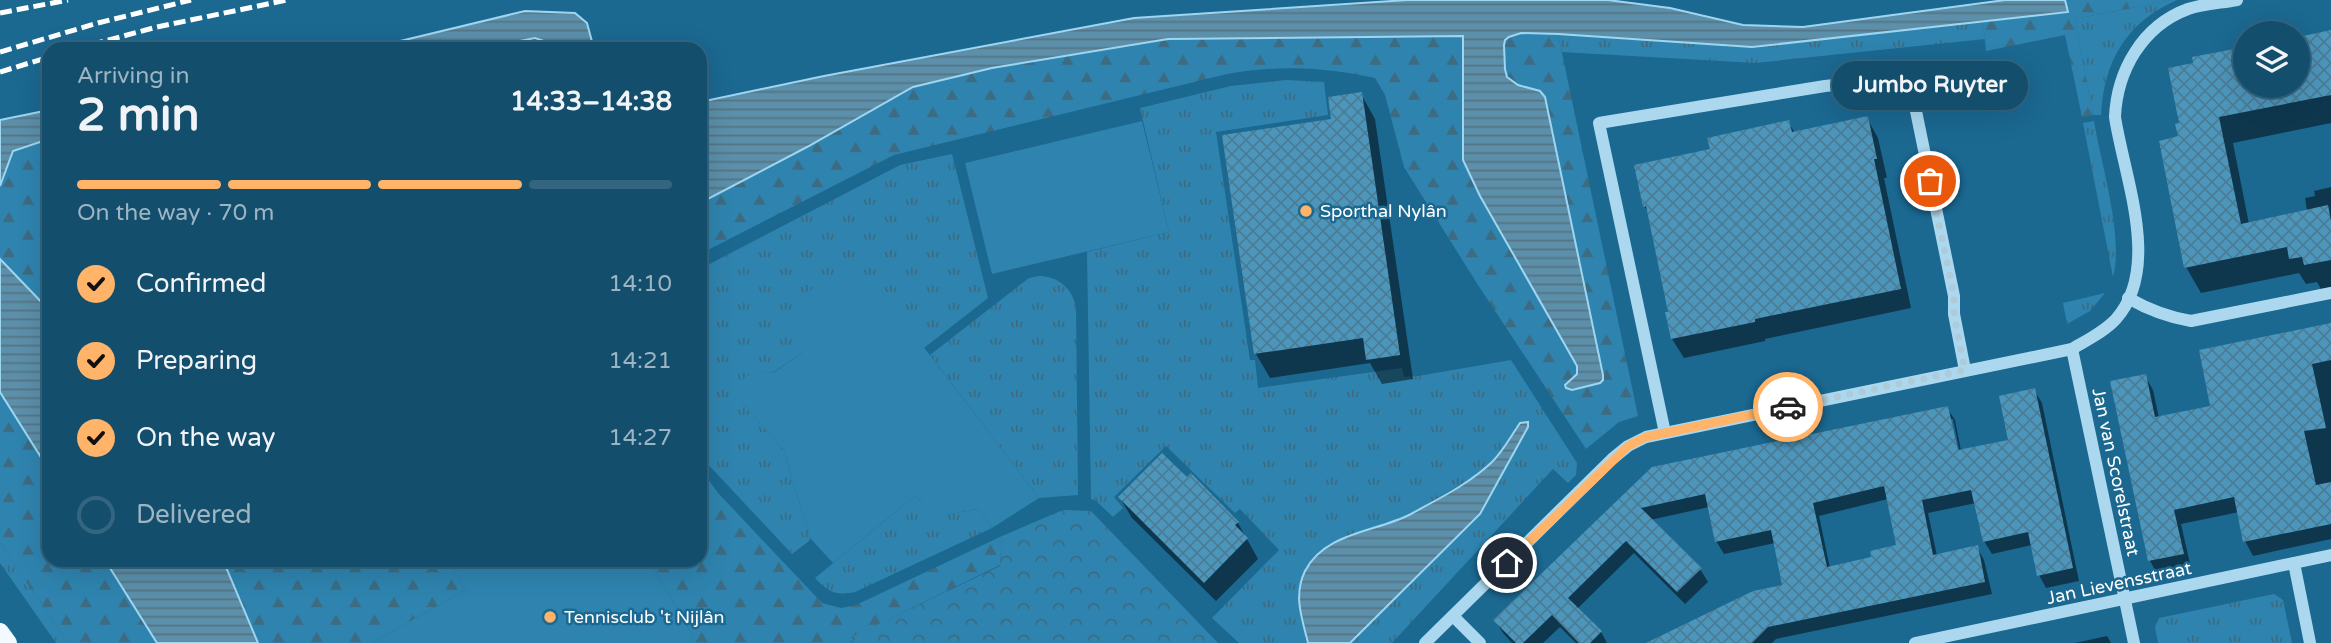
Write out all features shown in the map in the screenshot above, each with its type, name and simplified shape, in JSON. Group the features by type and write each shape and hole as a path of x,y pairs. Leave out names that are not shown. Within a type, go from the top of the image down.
{"main road":[{"path":"0,632 8,643"}],"street":[{"path":"1425,643 1612,459 1628,446 1646,437 2072,349 2096,336 2116,318 2128,298 2137,272 2140,248 2115,117 2116,98 2126,65 2137,49 2164,22 2188,9 2237,0"},
{"path":"1665,433 1599,123 1825,86 1909,77 1954,296 1954,314 1965,370"},
{"path":"2128,298 2152,312 2191,321 2331,293"},
{"name":"Jan van Scorelstraat","path":"2072,349 2134,643"},
{"name":"Jan Lievensstraat","path":"1915,643 2331,555"},
{"path":"2294,563 2310,643"},
{"path":"1453,616 1480,643"}],"green space":[{"path":"2065,0 2172,0 2075,19 2093,115 2082,117 2065,35 1986,51 1983,21 2067,12"},
{"path":"2177,0 2144,20 2121,45 2107,77 2101,115 2093,115 2075,19"},
{"path":"1983,21 1985,39 1755,63 1562,52 1558,34 1752,47"},
{"path":"1521,33 1558,34 1638,416 1619,422 1586,449 1404,167 1385,95 1375,78 1301,68 1227,74 894,155 707,250 707,199 913,87 992,68 1168,39 1461,36 1465,39 1463,160 1480,196 1577,366 1577,374 1565,385 1569,390 1603,380 1603,375 1545,97 1510,78 1504,63 1505,40"},
{"path":"1286,80 1324,82 1328,115 1216,132 1250,360 1255,360 1258,388 1402,368 1404,377 1418,376 1511,360 1577,463 1576,475 1568,483 1553,469 1392,643 1350,643 1480,514 1528,427 1524,422 1520,423 1493,461 1470,479 1408,515 1334,543 1298,591 1301,620 1308,643 1239,643 1212,618 1279,550 1240,509 1235,513 1166,446 1114,497 1123,508 1113,517 1091,499 1087,252 1169,232 1140,108 1231,86"},
{"path":"1142,121 1169,232 992,274 965,163"},
{"path":"2094,121 2114,221 2116,261 2113,277 2083,123"},
{"path":"42,141 42,303 0,259 0,186 13,151"},
{"path":"952,154 988,298 924,348 871,279 863,284 850,277 792,336 803,352 772,373 757,370 740,400 784,451 810,538 792,554 707,463 707,265 900,165"},
{"path":"840,276 863,283 871,278 1039,498 992,528 978,509 944,514 930,509 915,496 833,563 810,538 784,451 740,400 742,380 757,370 773,373 803,352 791,334 792,313 811,289"},
{"path":"1029,278 1053,278 1063,284 1076,307 1078,495 1039,498 930,355"},
{"path":"2105,293 2090,311 2067,324 2063,303"},
{"path":"0,392 42,459 42,567 109,567 157,643 68,643 0,543"},
{"path":"707,478 718,493 822,603 841,608 856,605 1002,536 1000,565 850,638 854,643 697,643 653,567 707,567"},
{"path":"915,496 937,512 978,509 992,528 855,592 832,592 815,578"},
{"path":"1063,510 1091,511 1218,643 854,643 849,638 1000,566 1002,536"},
{"path":"0,543 68,643 56,643 0,563"},
{"path":"226,567 451,567 465,590 372,643 258,643"},
{"name":"Tennisclub 't Nijlân","path":"451,567 653,567 697,643 372,643 465,590"},
{"path":"2274,594 2283,600 2292,643 2158,643 2155,627 2159,618"}],"shaded area":[{"path":"1407,0 1608,0 1670,8 1743,25 1803,27 2005,0 2065,0 2068,12 1752,47 1558,34 1521,33 1505,40 1507,77 1518,85 1540,91 1545,97 1603,375 1600,383 1572,390 1565,385 1577,374 1577,366 1480,196 1463,160 1463,36 1168,39 992,68 913,87 707,199 707,101 1134,18"},
{"path":"525,11 575,13 587,23 592,42 547,42 535,38 515,42 396,42"},
{"path":"42,111 42,141 13,151 0,186 0,120"},
{"path":"0,259 42,303 42,459 0,392"},
{"path":"1528,422 1528,427 1480,514 1350,643 1308,643 1299,598 1301,580 1314,558 1338,541 1398,520 1463,484 1496,458 1520,423"},
{"path":"109,567 226,567 258,643 157,643"}],"building":[{"path":"2331,30 2331,95 2219,117 2241,224 2328,205 2331,221 2331,260 2304,265 2302,257 2289,259 2287,247 2184,268 2159,141 2178,136 2175,124 2179,123 2168,68 2193,63 2192,57 2233,49 2233,98 2310,98 2310,34"},
{"name":"Sporthal Nylân","path":"1362,92 1400,355 1366,360 1363,338 1254,354 1222,135 1331,119 1328,97"},
{"path":"1868,116 1877,159 1874,159 1901,289 1671,339 1646,206 1643,207 1634,165 1710,149 1707,138 1789,120 1792,132"},
{"path":"2331,323 2331,360 2312,364 2326,428 2304,431 2316,485 2331,482 2331,524 2243,542 2234,497 2174,510 2184,554 2148,561 2110,381 2146,374 2155,417 2210,406 2199,350"},
{"path":"2035,388 2073,568 2037,576 2028,532 1983,542 1971,490 1922,500 1933,555 1978,545 1985,582 1768,627 1752,643 1646,643 1753,591 1782,585 1771,530 1715,542 1705,494 1641,508 1702,568 1677,592 1626,541 1568,598 1602,631 1590,643 1579,643 1552,615 1523,643 1516,643 1493,620 1652,467 1948,406 1958,450 2008,440 1999,396","holes":["1884,486 1896,545 1870,551 1871,557 1827,567 1813,503"]},
{"path":"1162,453 1187,477 1191,473 1239,522 1235,525 1248,538 1204,583 1118,497"}],"railway":[{"path":"0,13 68,0"},
{"path":"0,52 98,23 191,0"},
{"path":"101,42 157,27 287,0"},
{"path":"0,72 42,59"}],"way so far":[{"path":"1788,407 1965,370 1954,314 1954,296 1930,181"}],"place":[{"name":"Jumbo Ruyter","path":"1930,181"},
{"name":"Sporthal Nylân","path":"1306,211"},
{"name":"Tennisclub 't Nijlân","path":"550,617"}],"route":[{"path":"1507,563 1628,446 1646,437 1788,407"}]}
